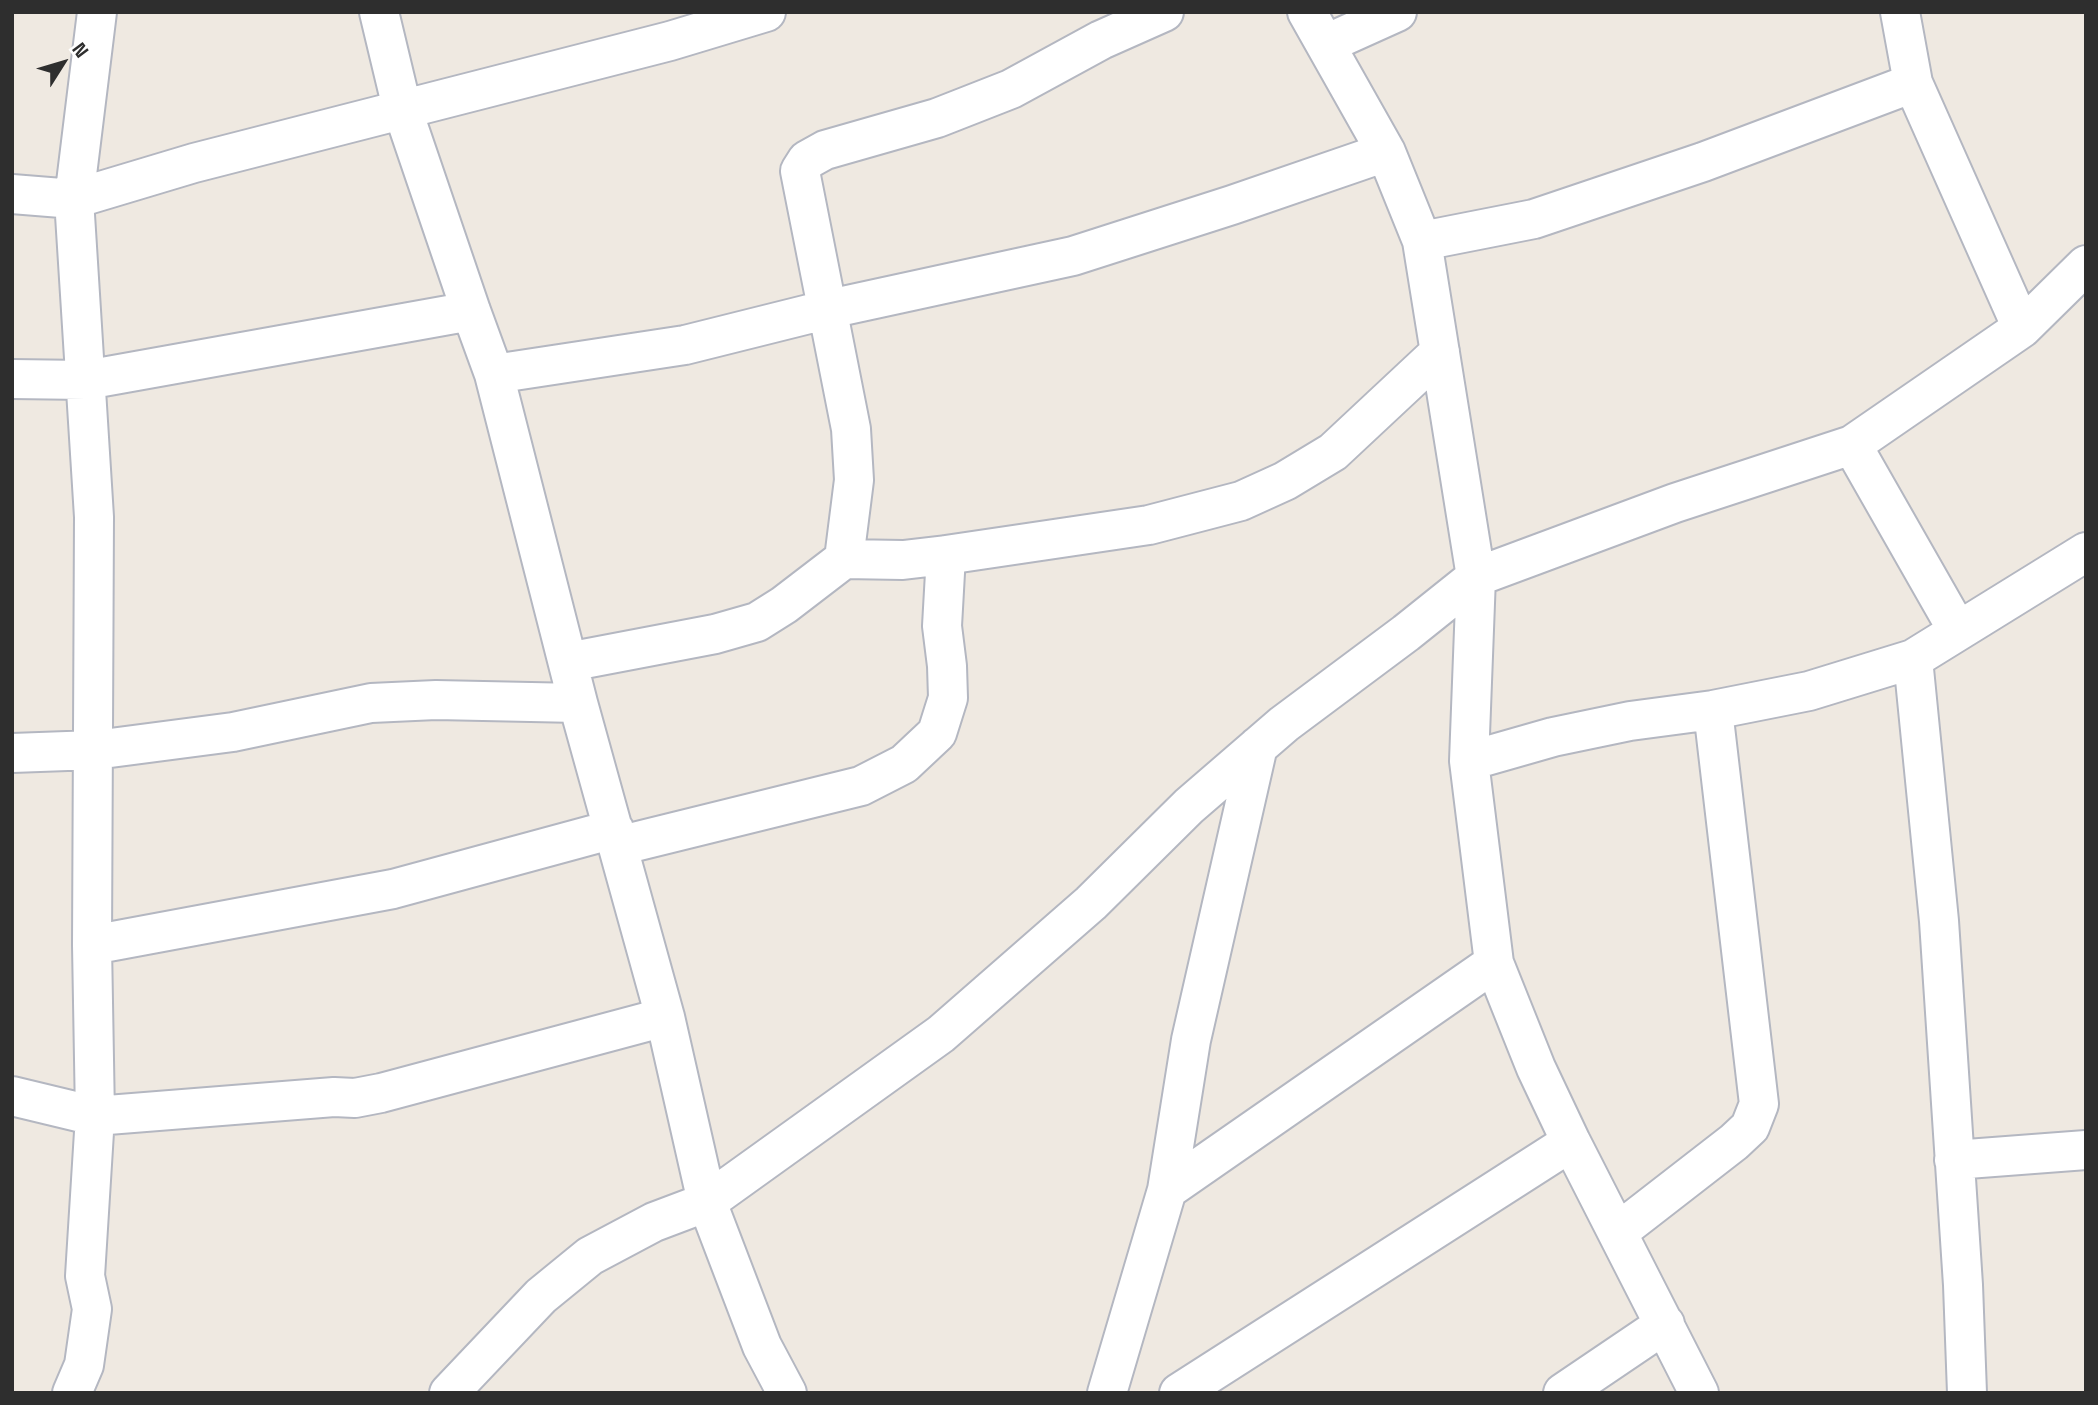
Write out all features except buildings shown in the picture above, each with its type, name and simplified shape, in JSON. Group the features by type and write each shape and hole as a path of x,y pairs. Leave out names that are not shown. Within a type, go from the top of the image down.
{"street":[{"path":"72,1393 84,1365 92,1309 85,1276 95,1116 92,945 94,517 74,200 97,12"},
{"path":"379,12 402,108 494,374 568,662 665,1017 707,1202 762,1346 787,1393"},
{"path":"12,194 74,200 194,163 670,41 766,12"},
{"path":"844,559 854,480 851,429 800,171 807,160 825,150 937,118 1011,89 1101,40 1164,12"},
{"path":"1307,12 1386,152 1422,241 1476,577 1469,761 1494,963 1536,1068 1571,1142 1699,1393"},
{"path":"1326,44 1397,12"},
{"path":"1899,12 1913,83 2022,328"},
{"path":"1422,241 1534,219 1703,162 1913,83"},
{"path":"494,374 684,345 829,309 1073,256 1386,152"},
{"path":"449,1393 541,1296 590,1256 654,1222 707,1202 941,1034 1091,903 1189,806 1258,746 1406,634 1476,577 1675,503 1852,444 2022,328 2086,265"},
{"path":"12,379 86,380 471,311"},
{"path":"568,662 715,634 757,622 844,559 903,561 946,555 1149,525 1241,501 1285,481 1333,452 1440,352"},
{"path":"1852,444 1958,631"},
{"path":"1469,761 1553,737 1618,723 1713,710 1809,691 1913,659 2086,552"},
{"path":"92,945 393,889 616,837 861,786 904,764 937,733 948,698 942,626 946,555"},
{"path":"1913,659 1939,921 1967,1393"},
{"path":"12,753 95,750 233,732 371,704 436,700 579,703"},
{"path":"1618,1232 1734,1142 1750,1127 1759,1104 1713,710"},
{"path":"1107,1393 1167,1190 1191,1040 1258,746"},
{"path":"1167,1190 1494,963"},
{"path":"12,1096 95,1116 334,1097 355,1098 665,1017"},
{"path":"1193,1389 1571,1142"},
{"path":"1954,1160 2086,1150"},
{"path":"1563,1393 1665,1324"}]}
